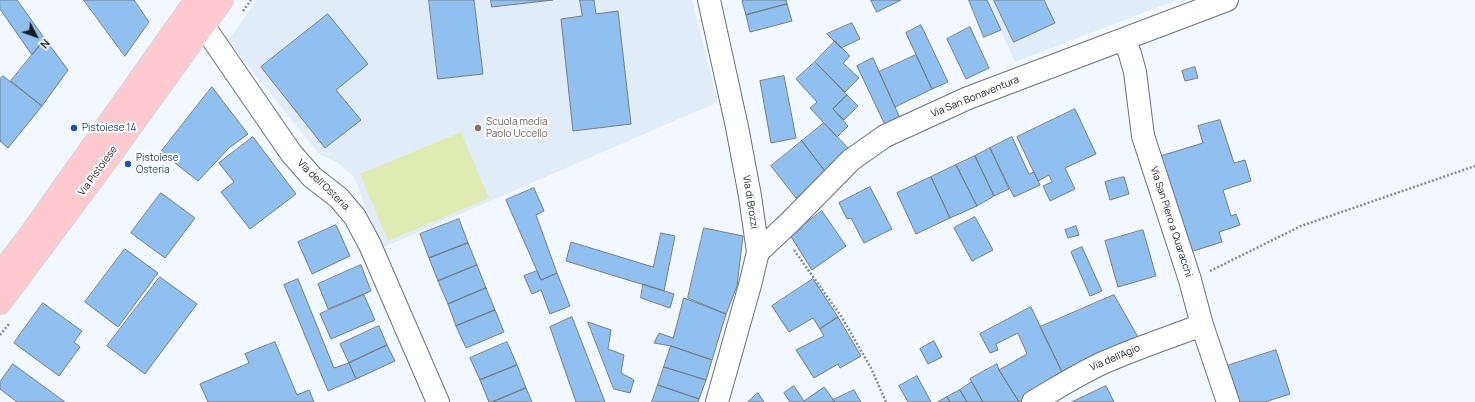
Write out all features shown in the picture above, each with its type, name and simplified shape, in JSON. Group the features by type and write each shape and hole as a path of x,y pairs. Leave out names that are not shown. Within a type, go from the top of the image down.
{"main road":[{"name":"Via Pistoiese","path":"0,303 111,154 222,0"},
{"name":"Via Pistoiese","path":"0,274 35,228 194,1"}],"street":[{"name":"Via di Brozzi","path":"709,0 737,127 750,196 758,252 717,402"},
{"name":"Via San Bonaventura","path":"758,252 851,160 885,136 968,98 1227,0"},
{"name":"Via dell'Osteria","path":"203,25 291,153 312,177 339,198 355,217 370,245 438,402"},
{"name":"Via San Piero a Quaracchi","path":"1124,39 1135,72 1143,136 1190,280 1202,325 1228,402"},
{"name":"Via dell'Agio","path":"1033,402 1106,361 1202,325"}],"path":[{"path":"1190,280 1302,226 1475,166"},
{"path":"790,244 841,316 871,368 886,402"}],"shaded area":[{"name":"Scuola media Paolo Uccello","path":"257,0 692,0 718,102 382,248 354,177 338,163 319,154 228,41"},
{"path":"987,0 1177,0 1015,62"}],"green space":[{"path":"461,132 489,198 388,241 360,174"}],"building":[{"path":"0,0 17,0 45,39 32,55 0,9"},
{"path":"84,0 134,0 149,22 125,56"},
{"path":"429,0 474,0 483,74 438,79"},
{"path":"491,0 553,0 492,7"},
{"path":"580,0 594,0 596,14 618,11 631,124 573,131 561,19 582,16"},
{"path":"786,0 787,4 746,15 742,1"},
{"path":"871,0 901,0 877,12"},
{"path":"969,0 987,0 1001,30 984,37"},
{"path":"994,0 1044,0 1055,23 1014,42"},
{"path":"787,4 792,21 750,32 746,15"},
{"path":"328,14 368,64 336,90 361,120 325,148 261,67"},
{"path":"852,23 860,39 841,48 827,34"},
{"path":"921,25 948,82 932,89 906,33"},
{"path":"970,27 989,68 966,79 947,39"},
{"path":"45,39 68,70 42,106 11,81"},
{"path":"835,41 850,56 843,63 859,78 845,92 815,62"},
{"path":"916,55 932,89 895,107 879,72"},
{"path":"873,58 900,118 885,125 857,66"},
{"path":"815,62 847,95 833,109 848,126 837,137 810,108 817,102 796,79"},
{"path":"1195,67 1198,78 1185,81 1182,71"},
{"path":"3,76 42,106 8,148 0,141 0,79"},
{"path":"784,76 796,138 771,143 760,81"},
{"path":"212,87 248,134 229,148 198,181 161,152"},
{"path":"847,95 858,106 844,120 833,109"},
{"path":"1075,109 1096,154 1065,168 1075,189 1050,201 1043,186 1052,182 1049,175 1038,181 1017,137"},
{"path":"1220,120 1234,163 1245,160 1251,181 1223,190 1231,216 1236,214 1240,225 1219,232 1222,242 1187,253 1157,157 1203,143 1198,126"},
{"path":"824,123 853,153 827,174 802,141"},
{"path":"253,137 296,194 250,229 221,192 234,182 219,163"},
{"path":"1012,137 1029,174 1034,172 1040,185 1014,197 990,148"},
{"path":"802,141 827,174 796,198 771,166"},
{"path":"990,148 1009,189 994,196 975,156"},
{"path":"975,156 994,196 977,206 956,165"},
{"path":"956,165 977,206 950,218 931,177"},
{"path":"931,177 950,218 916,234 897,193"},
{"path":"1124,177 1129,194 1110,200 1105,182"},
{"path":"870,187 892,229 864,243 851,218 847,219 839,203"},
{"path":"534,188 544,211 536,215 557,273 541,280 506,200"},
{"path":"161,193 195,218 165,258 131,233"},
{"path":"822,211 846,246 812,270 790,235"},
{"path":"975,217 993,250 972,261 954,228"},
{"path":"459,219 468,243 429,258 420,234"},
{"path":"336,225 350,256 312,274 298,242"},
{"path":"1076,226 1079,235 1068,238 1065,230"},
{"path":"704,228 743,236 737,286 726,314 688,298"},
{"path":"1143,230 1156,276 1118,287 1105,241"},
{"path":"661,233 675,236 664,291 566,261 571,242 653,267"},
{"path":"468,243 477,265 438,281 429,258"},
{"path":"1082,247 1102,291 1090,296 1071,252"},
{"path":"125,249 158,273 118,327 85,302"},
{"path":"361,265 371,291 328,309 318,284"},
{"path":"477,265 486,288 448,304 438,281"},
{"path":"537,271 541,280 557,273 570,306 550,314 541,290 532,294 524,276"},
{"path":"160,277 197,304 145,374 107,346"},
{"path":"298,279 334,368 349,363 356,379 328,391 284,285"},
{"path":"813,279 838,317 820,329 813,318 789,332 772,306"},
{"path":"643,284 674,294 670,308 641,298"},
{"path":"486,288 495,310 456,326 448,304"},
{"path":"364,295 375,320 331,339 320,314"},
{"path":"1114,295 1138,337 1063,374 1040,327"},
{"path":"684,298 726,314 712,360 671,346 654,343 659,333 673,338"},
{"path":"43,303 82,331 74,342 80,347 59,376 14,343"},
{"path":"1031,307 1063,374 1019,402 999,370 1027,354 1018,333 996,344 998,350 990,353 980,334"},
{"path":"495,310 504,332 466,348 456,326"},
{"path":"572,317 605,402 576,402 550,327"},
{"path":"838,317 861,356 840,368 838,364 814,378 796,350 824,336 820,329"},
{"path":"588,322 611,330 608,349 624,355 621,373 634,380 630,393 614,389"},
{"path":"379,326 387,345 349,363 340,344"},
{"path":"934,341 942,357 928,364 920,349"},
{"path":"275,342 297,395 309,390 314,402 208,402 200,384 249,363 245,354"},
{"path":"507,342 517,365 480,380 470,358"},
{"path":"387,345 395,361 356,379 349,363"},
{"path":"671,346 712,360 706,380 664,367"},
{"path":"1276,350 1290,394 1265,402 1239,402 1227,366"},
{"path":"13,364 65,402 17,402 0,389 0,382"},
{"path":"997,364 999,370 1019,402 983,402 970,379"},
{"path":"517,365 526,388 489,402 480,380"},
{"path":"664,367 706,380 699,399 658,385"},
{"path":"917,376 931,402 908,402 899,386"},
{"path":"972,382 983,402 967,402 960,390"},
{"path":"658,385 699,399 698,402 652,402"},
{"path":"794,386 804,401 824,387 835,402 790,402 784,393"},
{"path":"1106,386 1114,402 1072,402"},
{"path":"526,388 532,402 492,402"},
{"path":"854,390 861,402 835,402 833,400"},
{"path":"960,390 967,402 950,402 947,397"},
{"path":"758,393 764,402 748,402"},
{"path":"947,397 950,402 938,402"}],"place":[{"name":"Pistoiese 14","path":"74,128"},
{"name":"Scuola media Paolo Uccello","path":"478,128"},
{"name":"Pistoiese Osteria","path":"128,164"}]}
